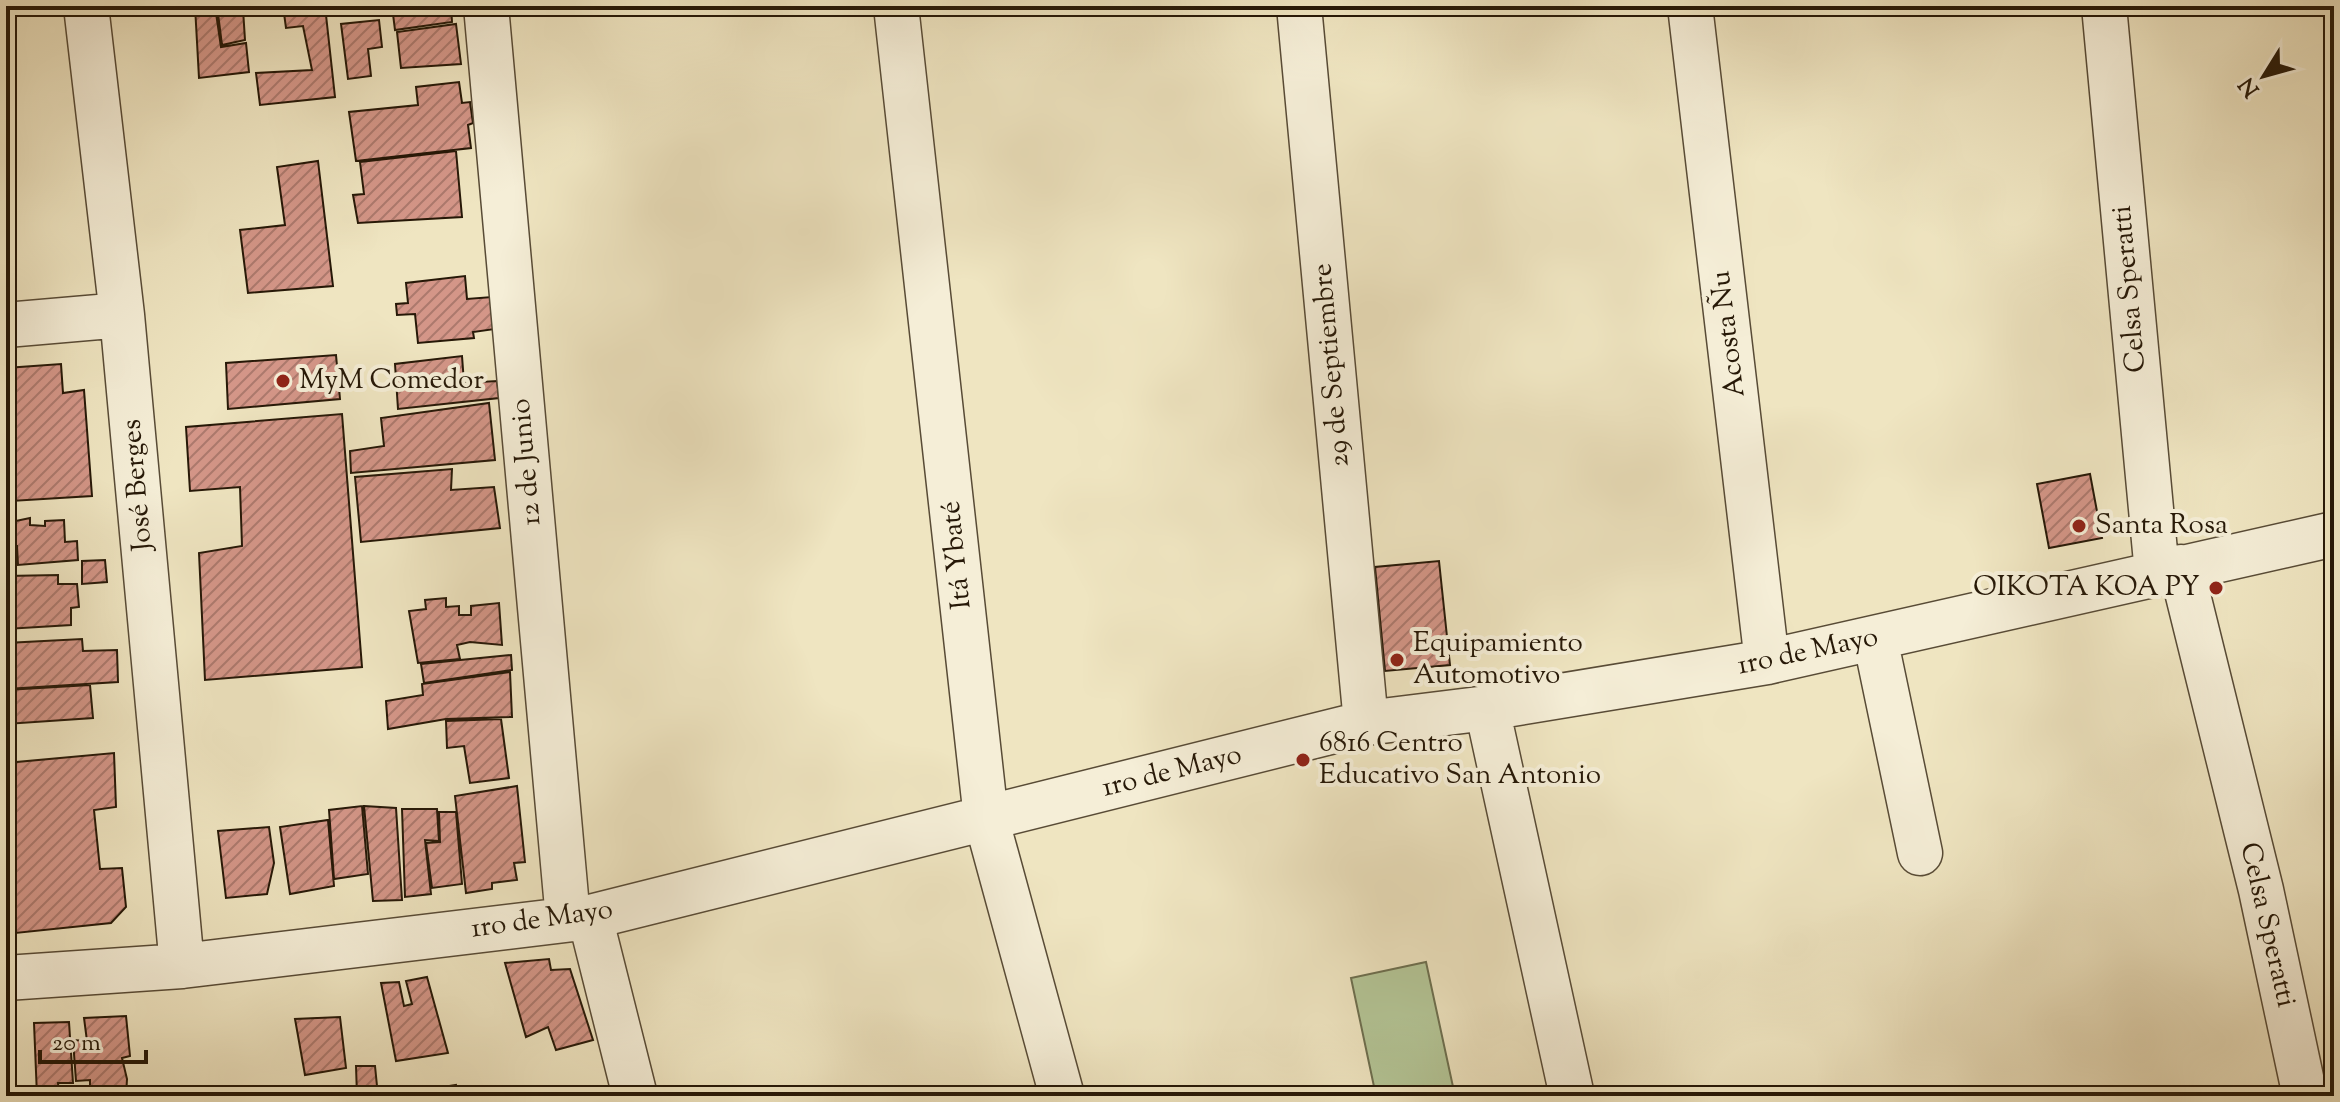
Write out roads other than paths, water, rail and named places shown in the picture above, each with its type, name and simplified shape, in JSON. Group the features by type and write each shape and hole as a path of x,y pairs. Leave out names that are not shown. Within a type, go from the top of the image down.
{"street":[{"name":"José Berges","path":"86,6 122,315 182,966"},
{"name":"12 de Junio","path":"486,6 579,918 635,1096"},
{"name":"Itá Ybaté","path":"896,6 986,818 1062,1096"},
{"name":"29 de Septiembre","path":"1299,6 1366,723"},
{"name":"Acosta Ñu","path":"1690,6 1767,662"},
{"name":"Celsa Speratti","path":"2104,6 2169,570 2261,890 2305,1096"},
{"path":"6,325 122,315"},
{"name":"1ro de Mayo","path":"6,978 182,966 579,918 1366,723 1487,708 1767,662 2334,534"},
{"path":"1875,638 1920,853"},
{"path":"1487,708 1572,1096"}],"place":[{"name":"MyM Comedor","path":"283,381"},
{"name":"Santa Rosa","path":"2079,526"},
{"name":"OIKOTA KOA PY","path":"2216,588"},
{"name":"Equipamiento Automotivo","path":"1397,660"},
{"name":"6816 Centro Educativo San Antonio","path":"1303,760"}]}
